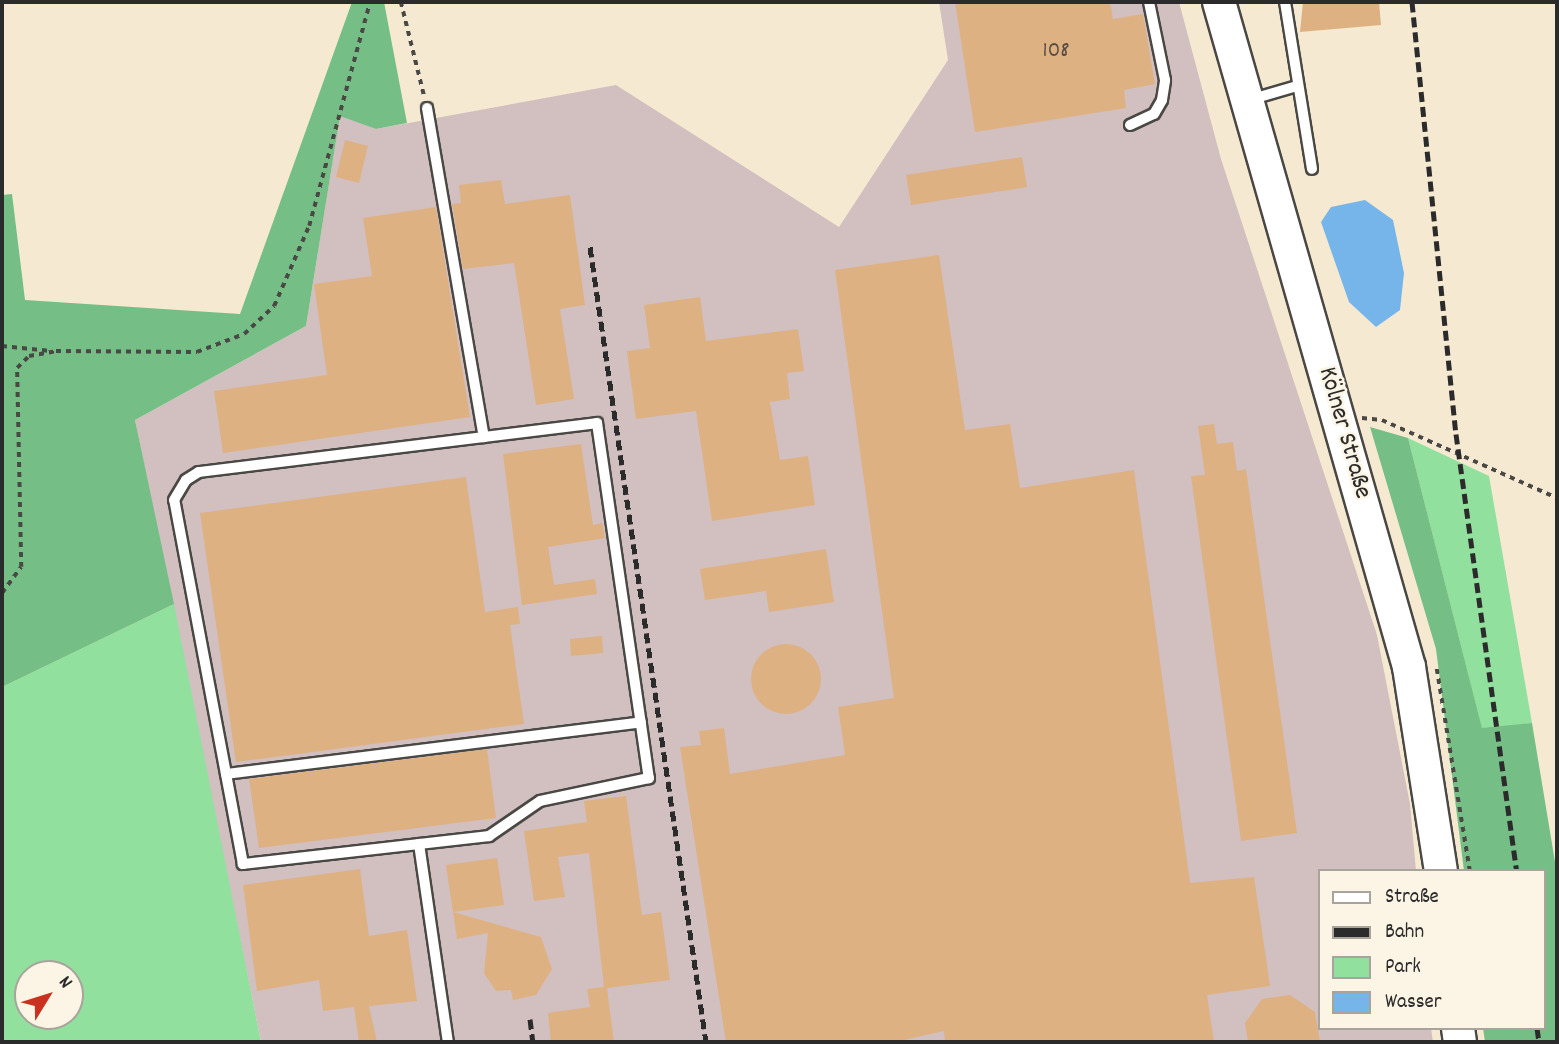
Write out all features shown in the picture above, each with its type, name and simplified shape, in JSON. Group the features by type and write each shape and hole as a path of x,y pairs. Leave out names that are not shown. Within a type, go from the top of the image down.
{"main road":[{"name":"Kölner Straße","path":"1219,2 1409,667 1441,869"}],"lane":[{"path":"1130,125 1154,114 1162,100 1165,80 1149,2"},
{"path":"1284,2 1312,169"},
{"path":"1246,100 1297,86"},
{"path":"427,107 484,437"},
{"path":"597,423 641,722 649,778 540,801 489,836 243,864 174,500 186,480 199,472 597,423"},
{"path":"226,775 641,722"},
{"path":"419,844 448,1042"}],"path":[{"path":"2,346 57,351 197,352 244,334 274,306 309,226 370,2"},
{"path":"401,2 427,107"},
{"path":"2,593 21,567 18,368 29,356 57,351"},
{"path":"1340,419 1382,421 1557,498"}],"shaded area":[{"path":"939,2 1179,2 1221,159 1377,635 1410,804 1416,869 1318,869 1318,1030 1431,1030 1433,1042 261,1042 135,420 306,326 340,115 376,129 616,85 839,227 948,60"}],"green space":[{"path":"352,2 384,2 407,123 376,129 340,116 306,326 135,420 174,604 2,687 2,195 12,194 25,300 240,314"},
{"path":"1370,427 1408,438 1482,728 1532,723 1557,874 1557,1042 1485,1042 1483,1030 1545,1030 1545,869 1464,869 1436,649"},
{"path":"1408,438 1489,476 1532,723 1482,729"},
{"path":"174,604 261,1042 2,1042 2,687"}],"water":[{"path":"1365,200 1393,220 1404,273 1400,310 1376,327 1349,302 1321,222 1331,207"}],"building":[{"path":"955,2 1110,2 1113,19 1143,14 1155,84 1124,90 1126,108 975,132"},
{"path":"1303,2 1379,2 1381,25 1300,32"},
{"path":"345,140 368,146 359,183 336,177"},
{"path":"1022,157 1027,187 911,205 906,175"},
{"path":"501,180 505,204 570,195 585,305 560,309 574,399 536,405 514,263 463,269 452,204 461,203 459,185"},
{"path":"436,207 470,417 223,453 214,391 327,375 314,284 372,276 363,218"},
{"path":"939,255 965,430 1010,424 1020,488 1134,470 1190,883 1254,877 1270,986 1207,995 1214,1042 945,1042 944,1031 895,1042 726,1042 680,747 701,745 699,731 724,728 730,774 845,755 838,707 894,698 835,270"},
{"path":"700,297 706,341 798,329 804,371 787,373 790,399 770,402 780,460 808,456 815,505 712,521 696,411 636,419 627,351 650,348 644,305"},
{"path":"1214,424 1217,444 1233,442 1237,471 1246,469 1297,833 1241,841 1191,476 1205,475 1198,426"},
{"path":"581,444 593,525 602,523 605,538 548,547 554,585 595,579 597,594 522,605 503,454"},
{"path":"466,477 485,612 518,607 520,624 510,625 524,724 236,762 200,513"},
{"path":"826,549 834,602 769,612 766,591 705,600 700,569"},
{"path":"602,636 603,653 571,656 570,639"},
{"path":"779,644 793,644 806,650 815,659 821,679 819,692 811,704 793,714 779,714 766,708 757,699 751,686 751,672 757,659 766,650"},
{"path":"487,749 496,818 259,848 249,779"},
{"path":"626,796 642,915 661,912 670,980 607,988 614,1042 551,1042 548,1013 590,1007 587,989 604,987 589,853 558,857 565,897 534,901 524,831 587,822 584,801"},
{"path":"497,858 504,905 453,912 446,865"},
{"path":"360,869 369,936 407,930 417,1001 369,1006 377,1042 359,1042 354,1007 323,1011 319,980 257,991 243,885"},
{"path":"453,912 541,937 552,969 536,995 513,1000 511,990 496,991 484,973 488,933 457,939"},
{"path":"1290,995 1315,1012 1320,1042 1248,1042 1245,1023 1262,999"}],"railway":[{"path":"1412,2 1456,434 1517,869"},
{"path":"590,247 706,1042"},
{"path":"530,1019 533,1042"},
{"path":"1537,1030 1539,1042"}]}
